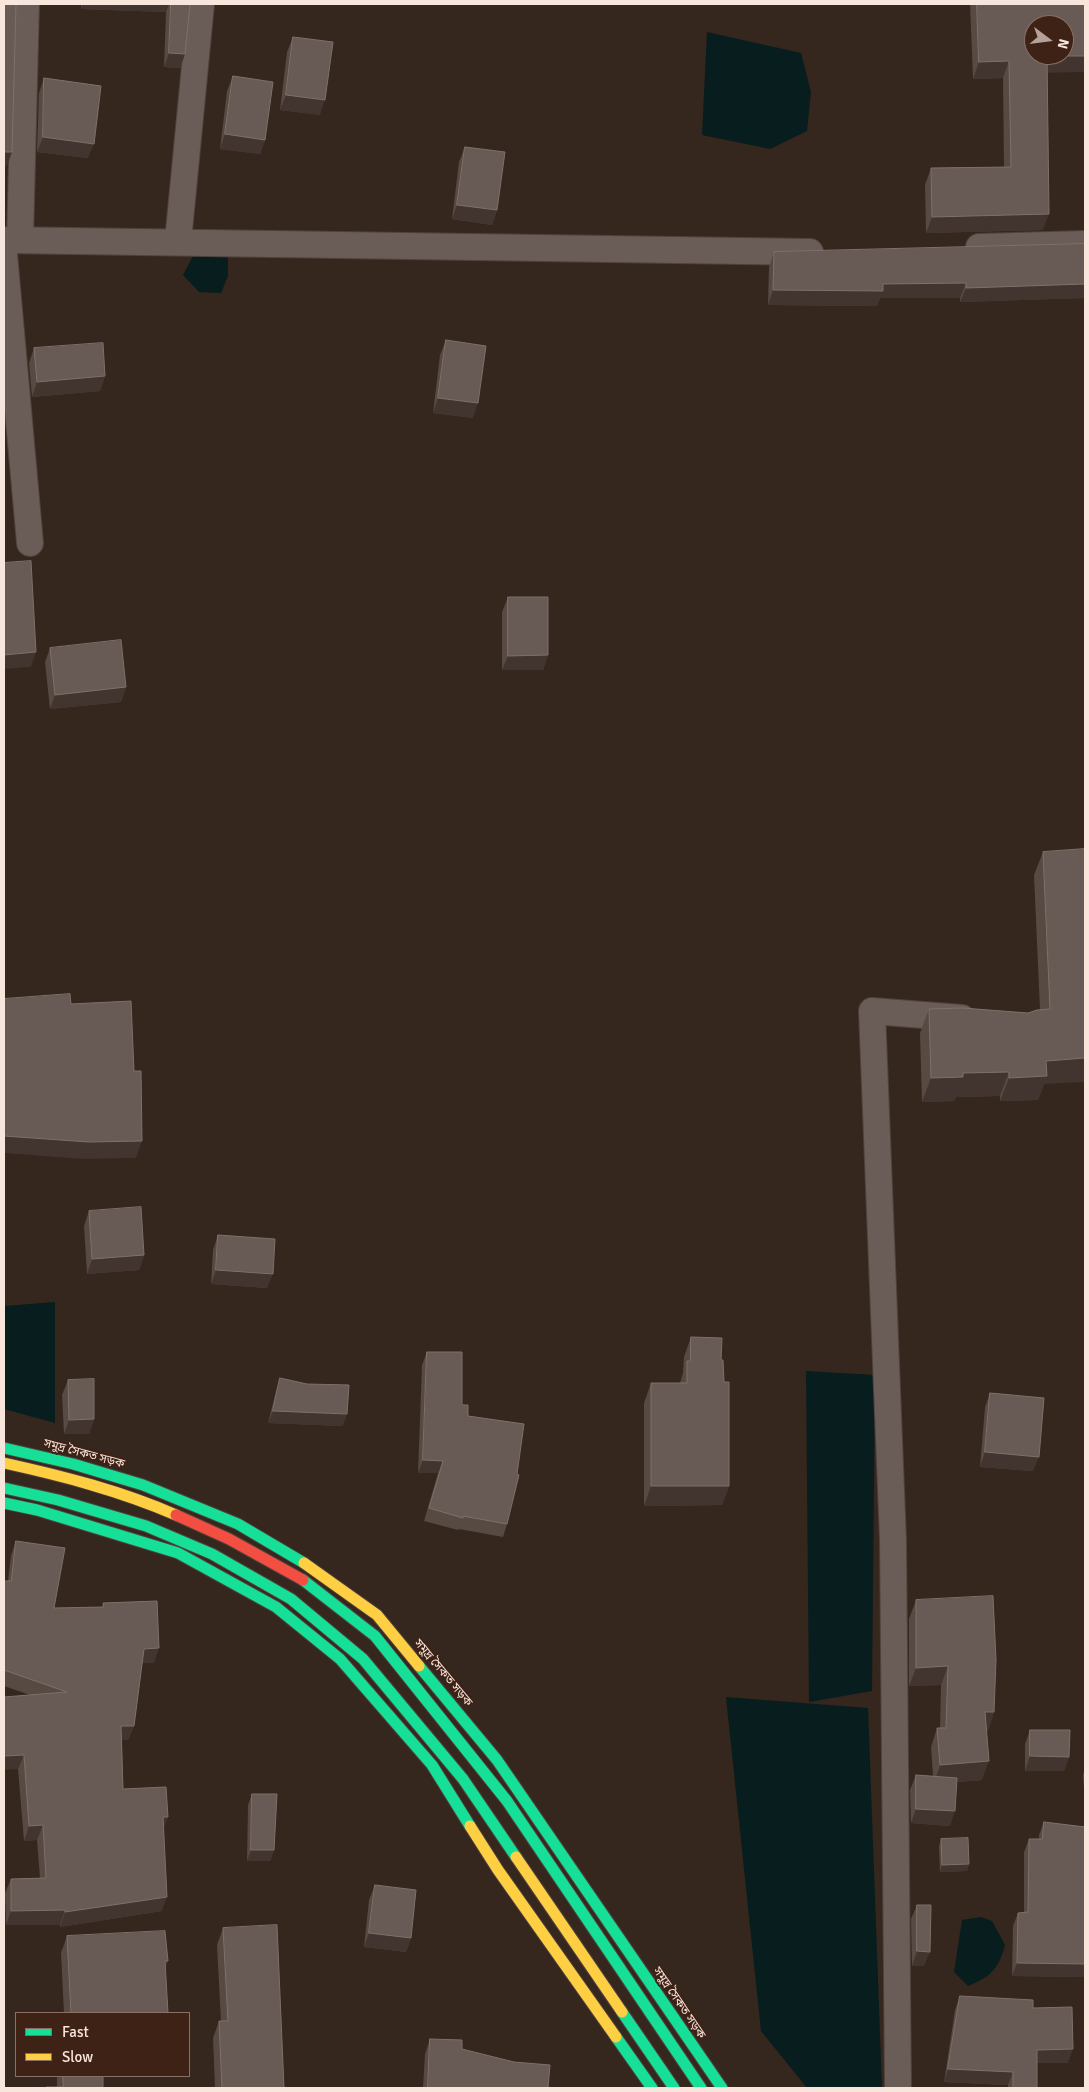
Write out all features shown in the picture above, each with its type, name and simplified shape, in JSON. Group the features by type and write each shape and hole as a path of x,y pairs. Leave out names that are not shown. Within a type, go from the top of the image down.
{"main road":[{"name":"সমুদ্র সৈকত সড়ক","path":"4,1448 74,1464 135,1482 238,1524 307,1565 377,1615 497,1760 722,2088"},
{"path":"4,1463 64,1476 152,1505 229,1539 306,1581 375,1636 507,1802 701,2088"},
{"path":"4,1488 58,1500 146,1526 212,1554 291,1599 363,1659 463,1778 674,2088"},
{"path":"4,1503 37,1510 178,1553 276,1607 340,1659 432,1765 498,1870 652,2088"}],"street":[{"path":"26,4 9,245 30,543"},
{"path":"178,242 201,4"},
{"path":"9,245 178,242 771,252 830,251"},
{"path":"958,248 1085,244"},
{"path":"898,2088 893,1540 872,1011 990,1020"}],"water":[{"path":"707,32 801,53 811,92 807,131 770,149 702,135"},
{"path":"194,254 228,257 228,276 221,293 199,292 183,275"},
{"path":"55,1302 55,1423 4,1409 4,1306"},
{"path":"806,1371 875,1375 872,1691 809,1702"},
{"path":"726,1697 868,1708 882,2088 807,2088 761,2031"},
{"path":"981,1917 992,1921 1005,1945 1000,1960 993,1971 983,1979 968,1986 954,1972 962,1920"}],"building":[{"path":"4,4 16,4 12,152 4,152"},
{"path":"171,4 190,4 185,54 169,53"},
{"path":"977,4 1085,4 1085,56 1074,56 1074,15 1024,15 1024,65 1047,65 1049,214 932,217 931,168 1011,167 1009,61 979,62"},
{"path":"293,37 333,42 325,100 286,95"},
{"path":"233,76 273,82 265,140 225,134"},
{"path":"44,78 101,86 94,144 43,137"},
{"path":"465,147 505,152 497,210 457,205"},
{"path":"1085,244 1085,284 966,288 966,283 883,284 883,291 773,290 774,252"},
{"path":"446,340 486,346 478,403 438,398"},
{"path":"103,343 105,376 37,382 34,348"},
{"path":"31,561 36,652 4,655 4,563"},
{"path":"508,597 548,597 548,655 508,656"},
{"path":"121,640 126,687 55,695 50,648"},
{"path":"1085,849 1085,1058 1046,1061 1047,1076 1009,1078 1009,1072 963,1073 963,1077 931,1078 929,1009 963,1008 1028,1013 1050,1009 1043,852"},
{"path":"70,994 71,1004 131,1001 134,1071 141,1071 142,1141 89,1142 4,1136 4,999"},
{"path":"141,1207 144,1255 92,1259 89,1211"},
{"path":"218,1235 275,1239 273,1274 216,1270"},
{"path":"691,1337 722,1338 721,1360 723,1360 724,1382 729,1382 729,1486 651,1486 651,1383 687,1383 687,1361 690,1361"},
{"path":"427,1352 462,1352 462,1405 468,1405 468,1416 524,1424 517,1474 519,1475 507,1524 463,1516 463,1518 429,1508 443,1461 423,1460"},
{"path":"280,1378 307,1384 349,1385 347,1414 273,1411"},
{"path":"94,1379 94,1419 69,1420 68,1380"},
{"path":"990,1393 1044,1398 1039,1457 985,1452"},
{"path":"16,1541 65,1548 54,1608 104,1607 103,1603 157,1601 159,1648 144,1649 134,1726 121,1726 123,1789 166,1787 168,1817 163,1817 167,1897 65,1912 65,1910 11,1911 11,1879 46,1878 43,1825 29,1826 24,1755 4,1756 4,1697 67,1692 4,1670 4,1581 11,1581"},
{"path":"993,1596 996,1660 994,1712 985,1712 989,1761 940,1765 937,1728 946,1728 948,1666 916,1668 916,1600"},
{"path":"1030,1730 1070,1730 1069,1757 1030,1756"},
{"path":"916,1775 957,1778 955,1811 916,1809"},
{"path":"252,1794 277,1794 274,1850 251,1850"},
{"path":"1044,1822 1085,1827 1085,1964 1017,1963 1018,1913 1028,1912 1029,1839 1042,1839"},
{"path":"968,1838 969,1864 942,1865 941,1839"},
{"path":"375,1885 416,1890 411,1938 369,1933"},
{"path":"917,1905 931,1905 930,1952 917,1951"},
{"path":"277,1925 284,2088 222,2088 219,2021 228,2021 223,1928"},
{"path":"165,1931 168,1961 165,1961 168,2012 71,2012 67,1936"},
{"path":"960,1996 1033,2000 1033,2008 1072,2007 1073,2049 1037,2050 1037,2088 1013,2088 1013,2072 948,2069"},
{"path":"430,2039 462,2040 462,2049 514,2062 550,2065 548,2088 428,2088"},
{"path":"63,2077 103,2077 103,2088 46,2088 63,2087"}],"traffic: fast":[{"path":"4,1448 73,1464 143,1485 238,1524 304,1563"},
{"path":"4,1488 58,1500 146,1526 212,1554 291,1599 363,1659 463,1779 516,1857"},
{"path":"4,1503 37,1510 178,1553 276,1607 340,1659 432,1765 470,1826"},
{"path":"303,1580 375,1636 507,1801 701,2088"},
{"path":"419,1666 497,1760 722,2088"},
{"path":"622,2012 674,2088"},
{"path":"616,2037 652,2088"}],"traffic: slow":[{"path":"4,1463 91,1485 176,1515"},
{"path":"304,1563 377,1615 419,1666"},
{"path":"470,1826 498,1870 616,2037"},
{"path":"516,1857 622,2012"}],"traffic: jam":[{"path":"176,1515 229,1539 303,1580"}]}
